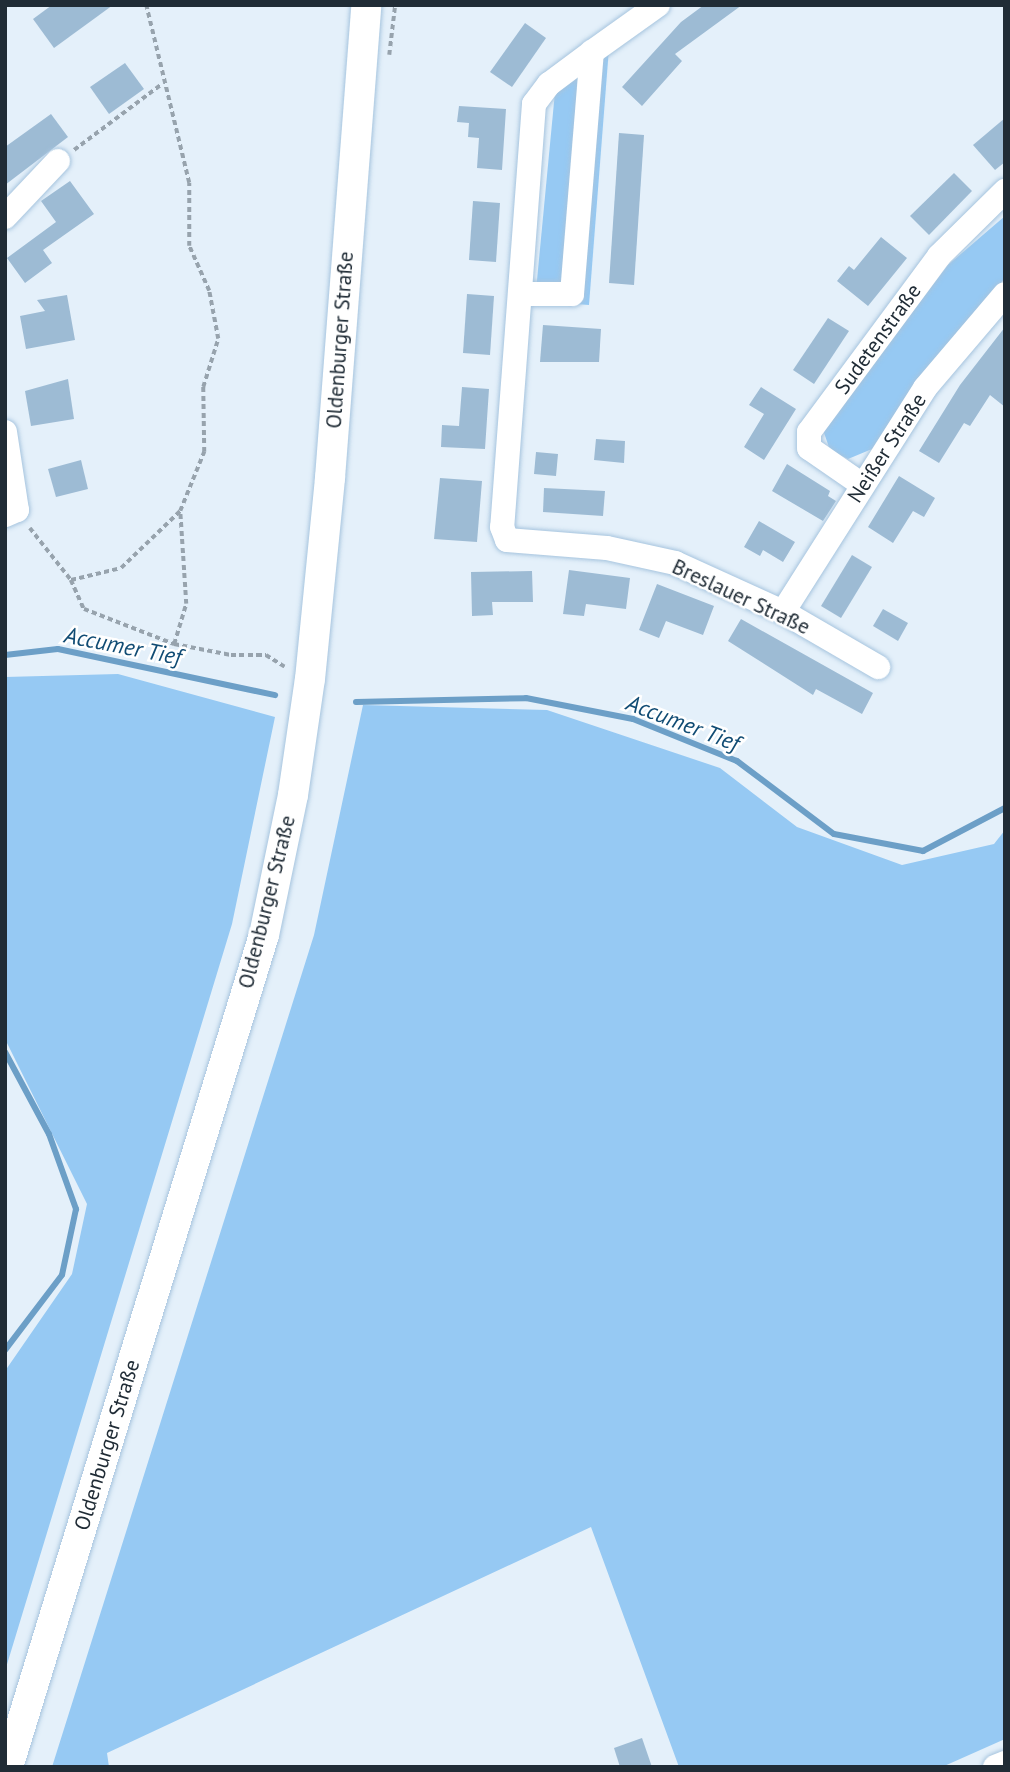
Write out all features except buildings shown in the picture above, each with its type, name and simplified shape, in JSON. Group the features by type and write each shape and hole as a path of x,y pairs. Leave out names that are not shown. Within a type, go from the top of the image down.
{"main road":[{"name":"Oldenburger Straße","path":"8,1767 264,935 293,795 310,679 330,478 366,5"}],"street":[{"name":"Breslauer Straße","path":"658,5 549,84 534,104 522,294 502,527 508,540 607,548 675,564 783,612 878,667"},
{"path":"522,294 572,295 592,52"},
{"path":"5,217 58,161"},
{"name":"Sudetenstraße","path":"861,484 809,448 809,432 939,256 1005,191"},
{"name":"Neißer Straße","path":"783,612 861,484 925,388 1005,294"},
{"path":"5,432 11,513"},
{"path":"995,1767 1005,1763"}],"path":[{"path":"71,580 121,568 180,511 204,452 203,387 218,339 209,291 189,247 189,183 162,83 146,5"},
{"path":"58,161 162,83"},
{"path":"174,644 186,604 180,511"},
{"path":"11,513 71,580 84,609 174,644 231,656 266,655 291,668"}],"shaded area":[{"path":"610,35 589,305 535,301 557,71"},
{"path":"1005,216 1005,278 916,381 872,449 848,459 830,450 823,430 948,265"},
{"path":"118,674 275,717 232,924 5,1671 5,1371 72,1274 87,1204 5,1039 5,677"},
{"path":"363,705 547,710 720,768 797,827 902,865 994,844 1005,830 1005,1739 942,1767 679,1767 591,1527 107,1753 109,1767 52,1767 314,935"}],"waterway":[{"name":"Accumer Tief","path":"5,655 58,649 275,695"},
{"name":"Accumer Tief","path":"356,702 526,698 633,719 737,761 834,834 923,851 1005,808"},
{"name":"Accumer Tief","path":"5,1052 49,1134 76,1209 62,1275 5,1350"}]}
